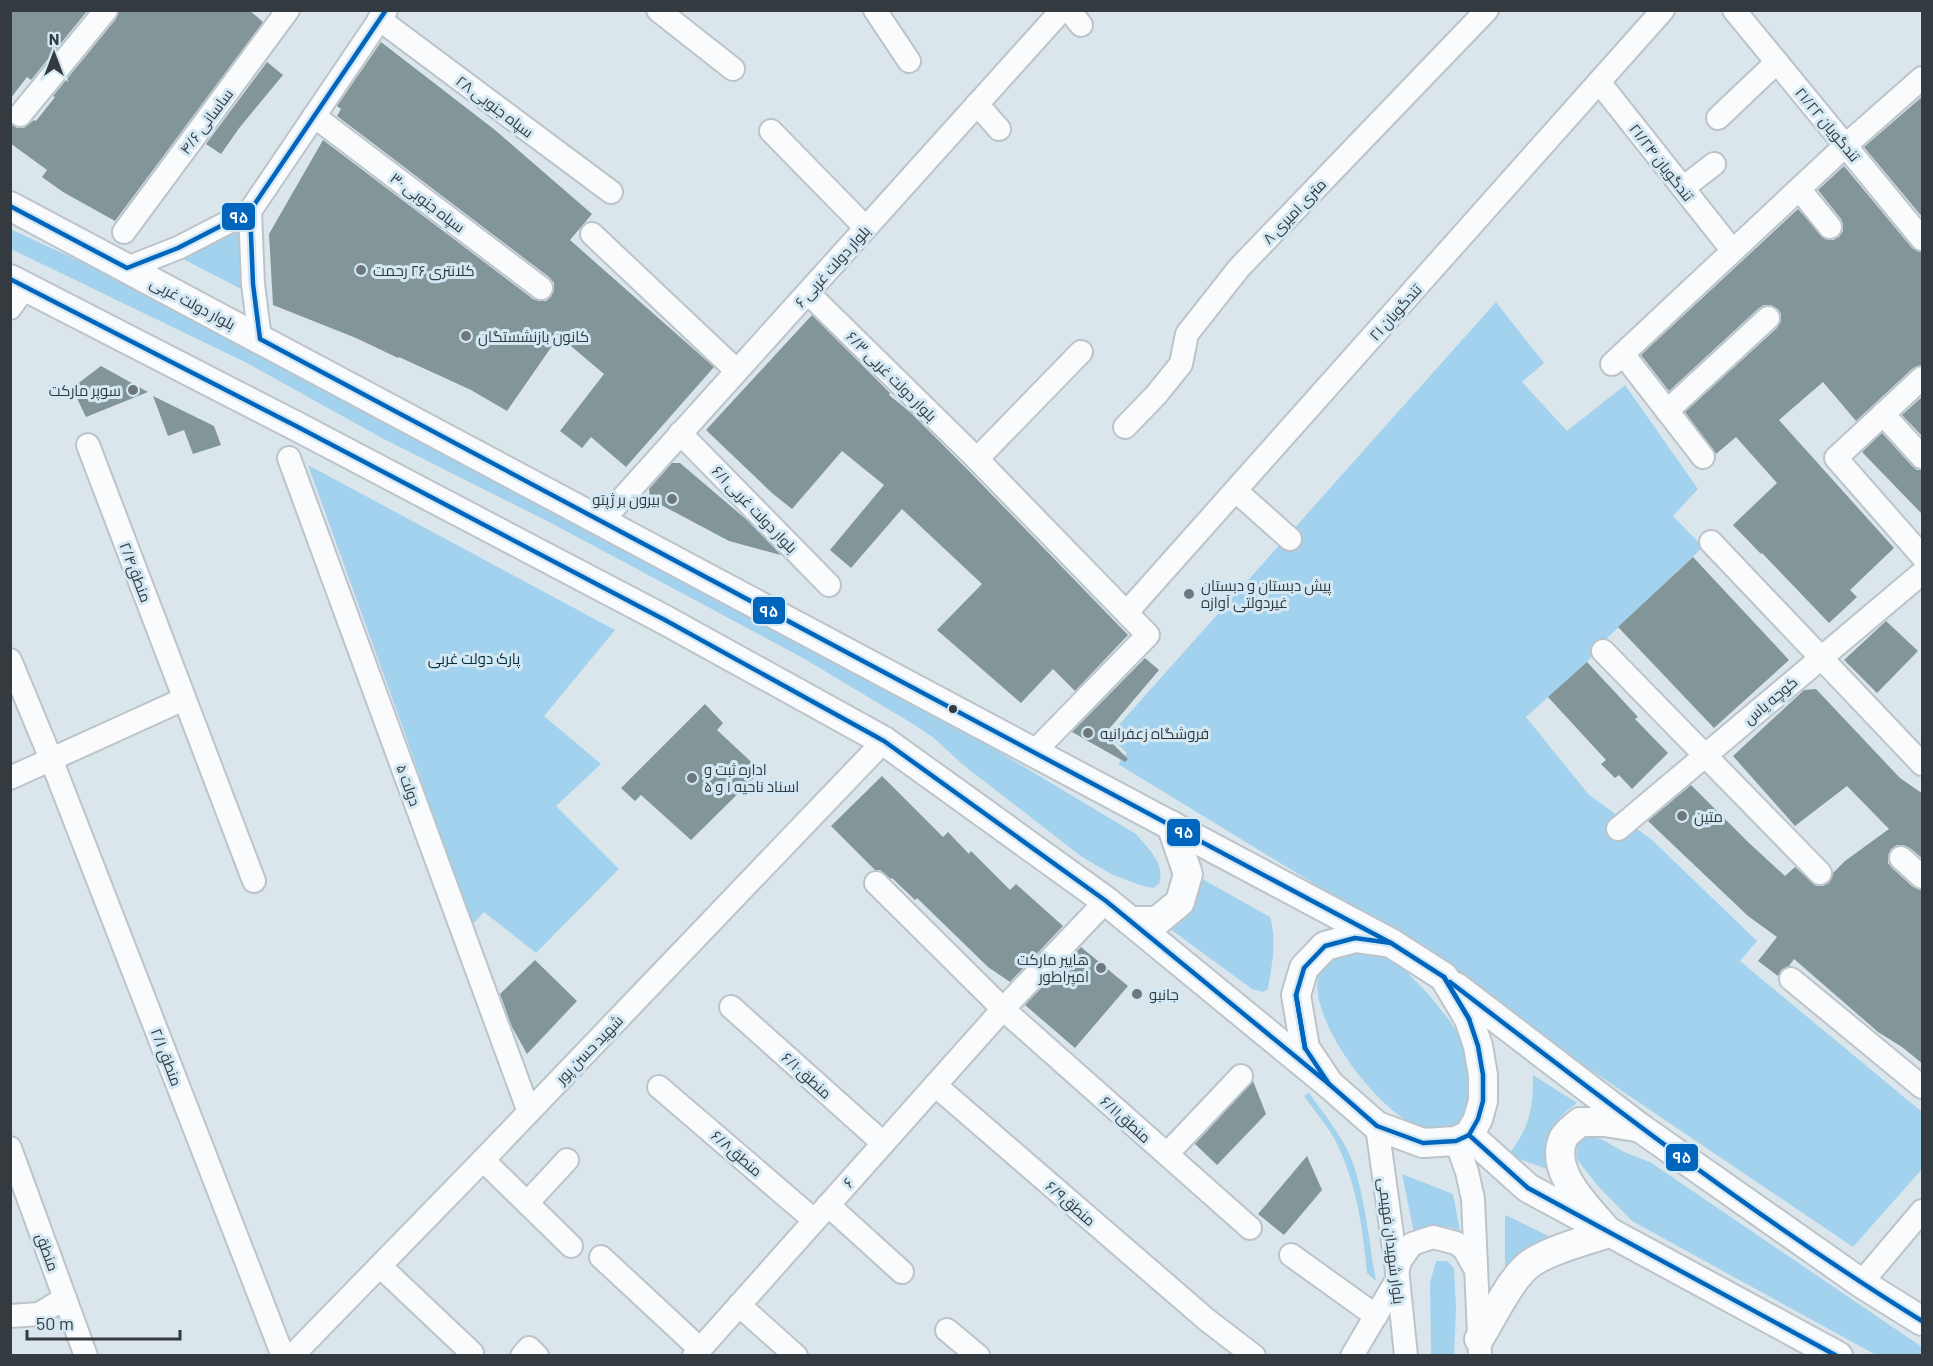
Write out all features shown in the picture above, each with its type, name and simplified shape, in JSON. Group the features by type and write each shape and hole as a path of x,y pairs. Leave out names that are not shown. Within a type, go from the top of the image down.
{"main road":[{"name":"بلوار دولت غربی","path":"10,206 1391,943"},
{"path":"15,292 296,426 712,646 884,741 1106,901 1377,1126 1423,1143 1462,1138 1478,1119 1483,1101 1483,1075 1478,1046 1469,1020 1444,977"},
{"path":"1131,921 1157,921 1180,903 1188,874 1171,825"},
{"path":"1329,1084 1305,1048 1296,995 1304,968 1325,946 1355,938 1391,943 1444,977 1639,1127 1861,1283 1923,1321"},
{"path":"1609,1233 1568,1181 1559,1159 1563,1137 1580,1122 1605,1122 1639,1127"},
{"path":"1462,1138 1528,1188 1838,1356"},
{"path":"1480,1347 1514,1280 1531,1263 1609,1233"}],"street":[{"path":"20,115 106,10"},
{"name":"۴/۶ ساسانی","path":"124,232 288,10"},
{"path":"658,10 733,69"},
{"path":"875,10 909,61"},
{"name":"بلوار دولت غربی ۶","path":"602,521 1062,10"},
{"name":"۸ متری امیری","path":"1125,427 1156,395 1181,364 1187,334 1239,268 1487,10"},
{"name":"۲۱ تندگویان","path":"1127,612 1663,10"},
{"name":"۲۱/۲۲ تندگویان","path":"1734,10 1923,238"},
{"path":"127,268 178,248 250,211 383,15"},
{"name":"۲۸ سپاه جنوبی","path":"383,15 610,192"},
{"path":"1718,118 1777,62"},
{"path":"1704,457 1667,411 1618,359 1846,145 1923,78"},
{"name":"۲۱/۲۴ تندگویان","path":"1599,82 1725,241"},
{"path":"977,104 999,129"},
{"name":"۳۰ سپاه جنوبی","path":"314,116 541,288"},
{"path":"771,131 866,228"},
{"path":"1683,188 1714,164"},
{"path":"1800,190 1830,227"},
{"path":"250,211 253,284 260,339"},
{"path":"592,234 737,371"},
{"name":"بلوار دولت غربی ۶/۳","path":"808,292 977,459 1148,635 1034,752"},
{"path":"1667,411 1768,318"},
{"path":"977,459 1081,352"},
{"path":"1923,378 1836,458 1923,556"},
{"path":"1883,414 1923,457"},
{"name":"بلوار دولت غربی ۶/۱","path":"680,433 829,585"},
{"name":"منطق۲/۴","path":"88,445 254,881"},
{"name":"۵ دولت","path":"289,458 529,1112"},
{"path":"1236,491 1290,539"},
{"path":"1711,542 1923,764"},
{"name":"کوچه یاس","path":"1618,829 1923,573"},
{"path":"1603,651 1820,873"},
{"name":"منطق ۲/۱","path":"10,660 51,759 284,1356"},
{"path":"10,778 184,699"},
{"name":"شهید حسن پور","path":"292,1356 884,741"},
{"path":"1902,858 1923,877"},
{"name":"منطق۶/۱۱","path":"876,883 1003,1009 1250,1228"},
{"name":"۶","path":"697,1352 1003,1009 1106,901"},
{"path":"1791,979 1923,1087"},
{"name":"منطق۶/۱۰","path":"731,1007 884,1143"},
{"path":"1167,1154 1241,1076"},
{"name":"منطق۶/۹","path":"935,1085 1207,1320 1254,1356"},
{"name":"منطق۶/۸","path":"659,1086 821,1212 903,1272"},
{"name":"بلوار شهیدان فهیمی","path":"1377,1126 1406,1356"},
{"path":"1462,1138 1473,1199 1480,1347"},
{"name":"منطق","path":"10,1148 86,1356"},
{"path":"483,1160 571,1246"},
{"path":"527,1203 567,1160"},
{"path":"1861,1283 1923,1211"},
{"path":"1352,1356 1397,1275 1400,1261 1412,1244 1433,1236 1455,1243 1464,1249 1477,1271"},
{"path":"1291,1255 1376,1316"},
{"path":"601,1257 697,1352"},
{"path":"380,1266 472,1353"},
{"path":"10,1316 39,1314 65,1298"},
{"path":"739,1305 796,1356"},
{"path":"947,1330 978,1356"},
{"path":"522,1356 529,1348 537,1356"}],"green space":[{"path":"241,222 249,293 179,257"},
{"path":"10,229 166,301 909,692 971,735 1136,834 1158,863 1161,877 1159,884 1153,888 1140,885 1113,875 1082,857 962,764 934,738 803,658 551,523 380,437 247,363 11,249"},
{"path":"1496,302 1544,363 1522,382 1567,431 1625,385 1698,489 1673,516 1703,547 1604,641 1587,662 1526,717 1589,795 1651,839 1757,941 1740,961 1922,1112 1922,1169 1853,1247 1323,889 1118,764 1127,753 1109,736"},
{"name":"پارک دولت غربی","path":"308,465 615,630 544,716 601,764 556,806 619,869 536,953 484,912 472,925"},
{"path":"1197,876 1270,917 1273,953 1268,989 1263,992 1252,989 1166,926 1184,920 1193,901"},
{"path":"1372,947 1396,961 1429,995 1465,1044 1479,1100 1465,1117 1447,1129 1432,1131 1414,1125 1394,1111 1373,1092 1354,1069 1338,1045 1326,1020 1318,997 1318,978 1322,969 1333,955"},
{"path":"1533,1075 1577,1103 1559,1119 1552,1134 1553,1152 1561,1174 1508,1155 1521,1136 1529,1118"},
{"path":"1309,1093 1337,1132 1356,1172 1376,1281 1367,1273 1358,1208 1345,1161 1331,1133 1304,1096"},
{"path":"1589,1137 1601,1139 1624,1152 1650,1162 1922,1347 1922,1355 1876,1355 1632,1221 1597,1185 1576,1158 1578,1141"},
{"path":"1402,1174 1453,1194 1460,1231 1448,1227 1437,1227 1414,1233"},
{"path":"1505,1215 1553,1238 1505,1276"},
{"path":"1436,1261 1447,1261 1454,1268 1456,1307 1454,1355 1431,1355 1430,1283"}],"building":[{"path":"10,10 88,10 31,80 27,77 10,99"},
{"path":"119,10 249,10 263,22 115,221 63,192 42,177 47,170 10,143 10,124 17,128 24,128 34,120 36,121 55,97 53,96 116,19"},
{"path":"381,42 495,130 592,214 570,240 714,367 626,467 591,437 582,448 560,431 604,374 559,336 507,411 471,390 399,357 273,305 269,234 323,140 533,299 546,301 554,290 554,283 549,277 337,116 341,109 337,106"},
{"path":"267,62 283,75 221,154 206,144"},
{"path":"1923,96 1923,218 1864,147"},
{"path":"1844,166 1912,248 1923,252 1923,365 1913,368 1856,421 1823,382 1779,420 1894,548 1850,590 1857,597 1829,623 1733,525 1777,483 1736,437 1716,454 1685,412 1777,328 1781,321 1778,309 1771,305 1759,308 1669,391 1641,355 1798,209 1825,239 1833,240 1839,237 1843,231 1841,219 1818,190"},
{"path":"812,315 890,393 889,395 910,412 967,469 1128,635 1075,691 1053,669 1021,703 937,630 982,584 902,509 851,568 830,550 884,485 842,451 792,509 706,430"},
{"path":"101,366 148,392 86,417 72,388"},
{"path":"153,396 214,426 221,445 193,454 184,430 168,436"},
{"path":"1923,396 1923,437 1902,415"},
{"path":"1882,433 1912,466 1917,470 1923,470 1923,515 1862,452"},
{"path":"672,463 680,463 747,520 781,555 729,541 650,499 649,489"},
{"path":"1693,557 1789,660 1714,728 1618,627"},
{"path":"1886,621 1918,651 1877,693 1844,660"},
{"path":"1145,658 1159,670 1104,735 1128,759 1125,762 1072,732"},
{"path":"1587,662 1638,717 1635,719 1668,753 1632,789 1619,775 1615,778 1601,764 1606,760 1548,697"},
{"path":"1816,689 1900,778 1923,794 1923,859 1910,848 1897,845 1891,849 1888,863 1913,887 1923,890 1923,1064 1878,1032 1794,959 1789,966 1781,970 1778,976 1758,961 1777,937 1748,916 1648,821 1691,785 1785,876 1795,867 1816,886 1829,883 1833,873 1845,861 1889,829 1847,786 1795,826 1733,756 1804,690"},
{"name":"اداره ثبت و اسناد ناحیه ۱ و ۵","path":"705,704 723,723 717,730 761,771 691,840 641,795 635,801 621,788"},
{"path":"882,776 943,837 948,832 969,854 971,851 1010,890 1016,884 1063,926 1010,982 988,967 917,898 915,900 880,870 875,870 831,826"},
{"path":"1081,947 1128,986 1075,1048 1025,1005"},
{"path":"535,960 577,1001 527,1054 512,1027 500,994"},
{"path":"1253,1081 1266,1114 1217,1165 1195,1144"},
{"path":"1307,1156 1322,1190 1284,1235 1258,1214"}],"transit line":[{"name":"۹۵","path":"10,206 127,268 178,248 250,211 386,10"},
{"name":"۹۵","path":"250,211 253,284 260,339 1391,943"},
{"name":"۹۵","path":"10,279 665,620 884,741 1106,901 1329,1084"},
{"name":"۹۵","path":"1296,995 1304,968 1325,946 1355,938 1391,943 1444,977"},
{"name":"۹۵","path":"1444,977 1469,1019"},
{"name":"۹۵","path":"1444,977 1469,1019"},
{"name":"۹۵","path":"1450,982 1682,1158 1800,1242 1922,1321"},
{"name":"۹۵","path":"1296,995 1305,1048"},
{"name":"۹۵","path":"1296,995 1305,1048"},
{"name":"۹۵","path":"1305,1048 1329,1084 1377,1126 1423,1143 1456,1141 1469,1135 1478,1119 1483,1101 1483,1075 1478,1046 1469,1019"},
{"name":"۹۵","path":"1469,1135 1528,1188 1837,1356"}],"place":[{"name":"کلانتری ۲۶ رحمت","path":"361,270"},
{"name":"کانون بازنشستگان","path":"466,336"},
{"name":"سوپر مارکت","path":"133,390"},
{"name":"بیرون بر ژپتو","path":"672,499"},
{"name":"پیش دبستان و دبستان غیردولتی آوازه","path":"1189,594"},
{"name":"فروشگاه زعفرانیه","path":"1088,733"},
{"name":"اداره ثبت و اسناد ناحیه ۱ و ۵","path":"692,778"},
{"name":"متین","path":"1682,816"},
{"name":"هایپر مارکت امپراطور","path":"1101,968"},
{"name":"جانبو","path":"1137,994"}]}
